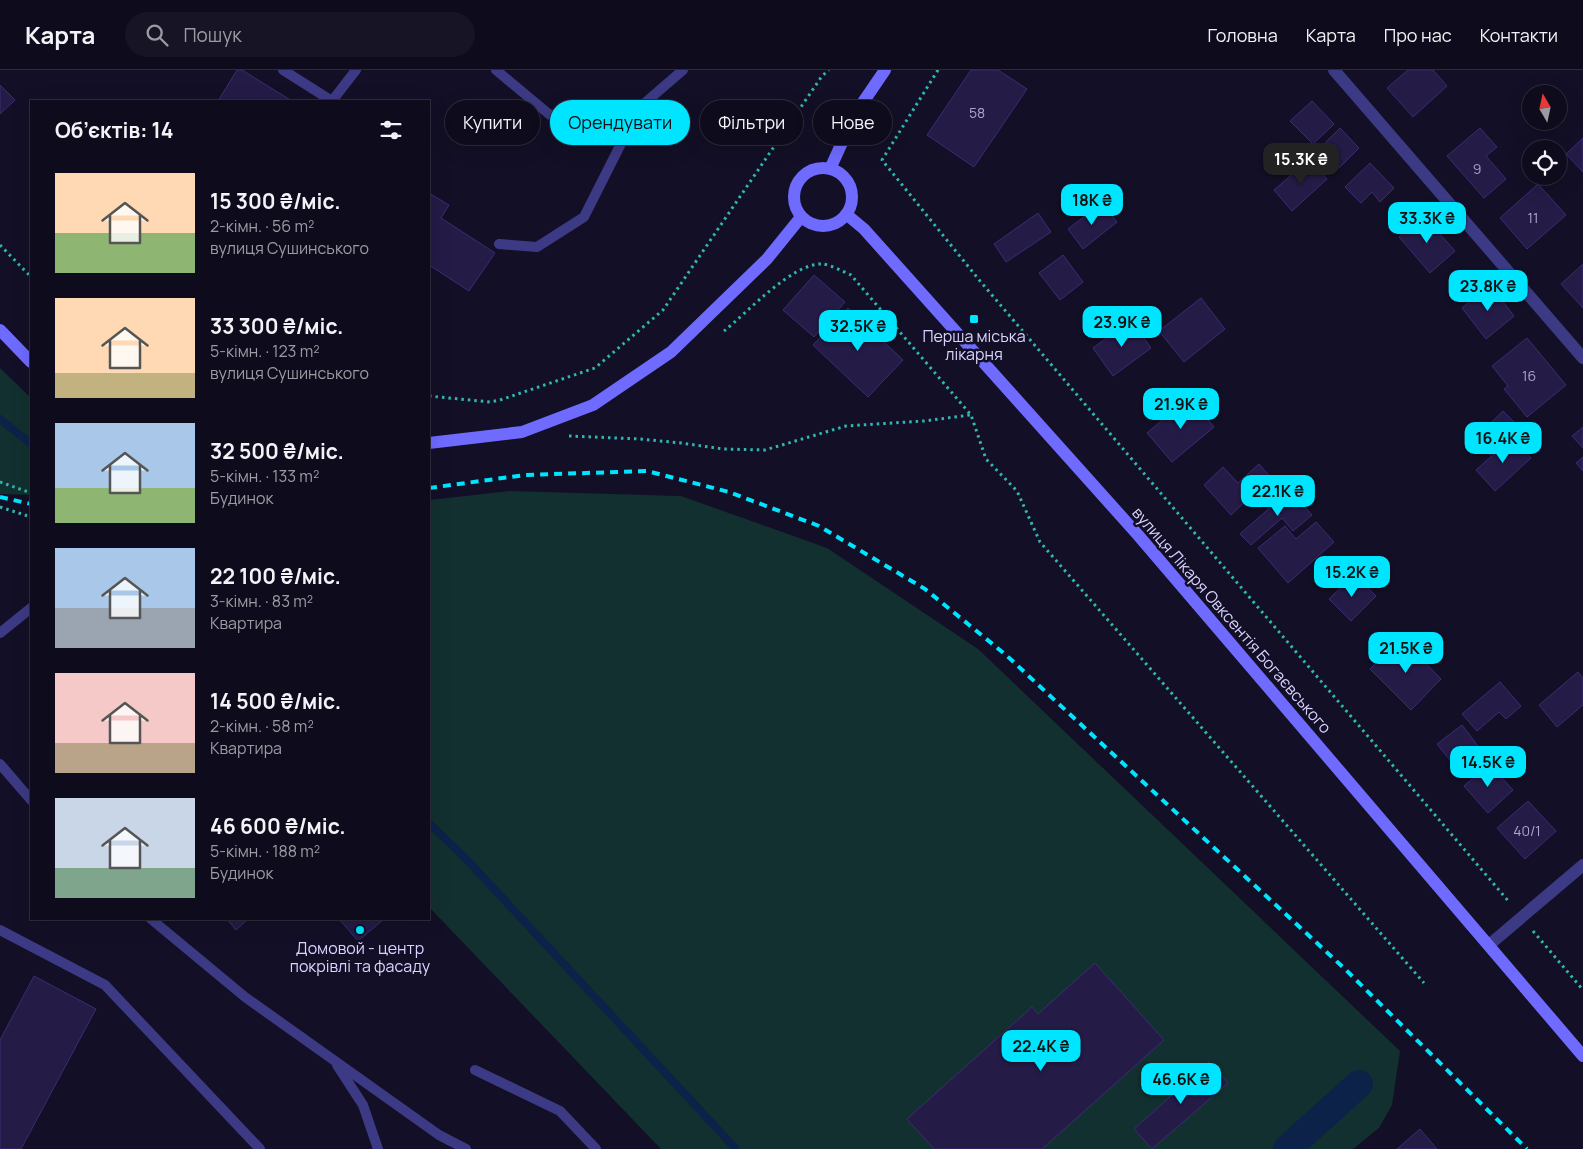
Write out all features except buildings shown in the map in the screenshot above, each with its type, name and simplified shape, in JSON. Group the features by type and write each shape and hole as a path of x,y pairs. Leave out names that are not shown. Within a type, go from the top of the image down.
{"street":[{"path":"830,169 855,114 885,70"},
{"path":"1334,70 1583,358"},
{"path":"820,168 830,169 838,173 845,179 852,197 851,206 846,214 831,226 821,227 811,224 797,212 794,193 797,184 811,170 820,168"},
{"name":"вулиця Лікаря Овксентія Богаєвського","path":"846,214 864,229 1138,535 1583,1056"},
{"path":"430,443 522,432 593,405 671,352 767,259 801,217"},
{"path":"0,330 30,361"},
{"path":"1489,945 1583,865"}],"lane":[{"path":"283,70 330,100"},
{"path":"333,100 356,70"},
{"path":"496,70 550,115"},
{"path":"648,100 683,70"},
{"path":"499,244 537,247 584,217 620,145"},
{"path":"0,633 30,609"},
{"path":"0,764 30,799"},
{"path":"152,920 244,997 439,1134 466,1149"},
{"path":"0,930 105,985 260,1149"},
{"path":"334,1060 363,1105 378,1149"},
{"path":"475,1070 560,1111 596,1149"}],"path":[{"path":"430,396 490,402 600,365 663,310 822,76 829,70"},
{"path":"938,70 882,160 980,281 1583,990"},
{"path":"0,245 30,276"},
{"path":"733,324 782,281 804,267 824,264 851,275 971,415 986,460 1017,491 1040,542 1424,983"},
{"path":"561,436 640,439 723,450 765,450 846,426 924,421 971,415"},
{"path":"0,482 30,493"},
{"path":"0,507 30,517"}],"green space":[{"path":"0,368 30,397 30,495 0,494"},
{"path":"510,491 681,496 827,548 978,649 1400,1051 1392,1105 1379,1128 1353,1149 661,1149 430,908 430,500"}],"waterway":[{"path":"0,419 30,443"},
{"path":"430,824 468,861 736,1149"},
{"path":"1287,1149 1359,1084"}],"railway":[{"path":"430,488 525,475 647,471 729,492 819,526 925,589 1006,655 1346,970 1527,1149"},
{"path":"0,497 30,504"}],"place":[{"name":"Перша міська лікарня","path":"974,319"},
{"name":"Домовой - центр покрівлі та фасаду","path":"360,930"}]}
